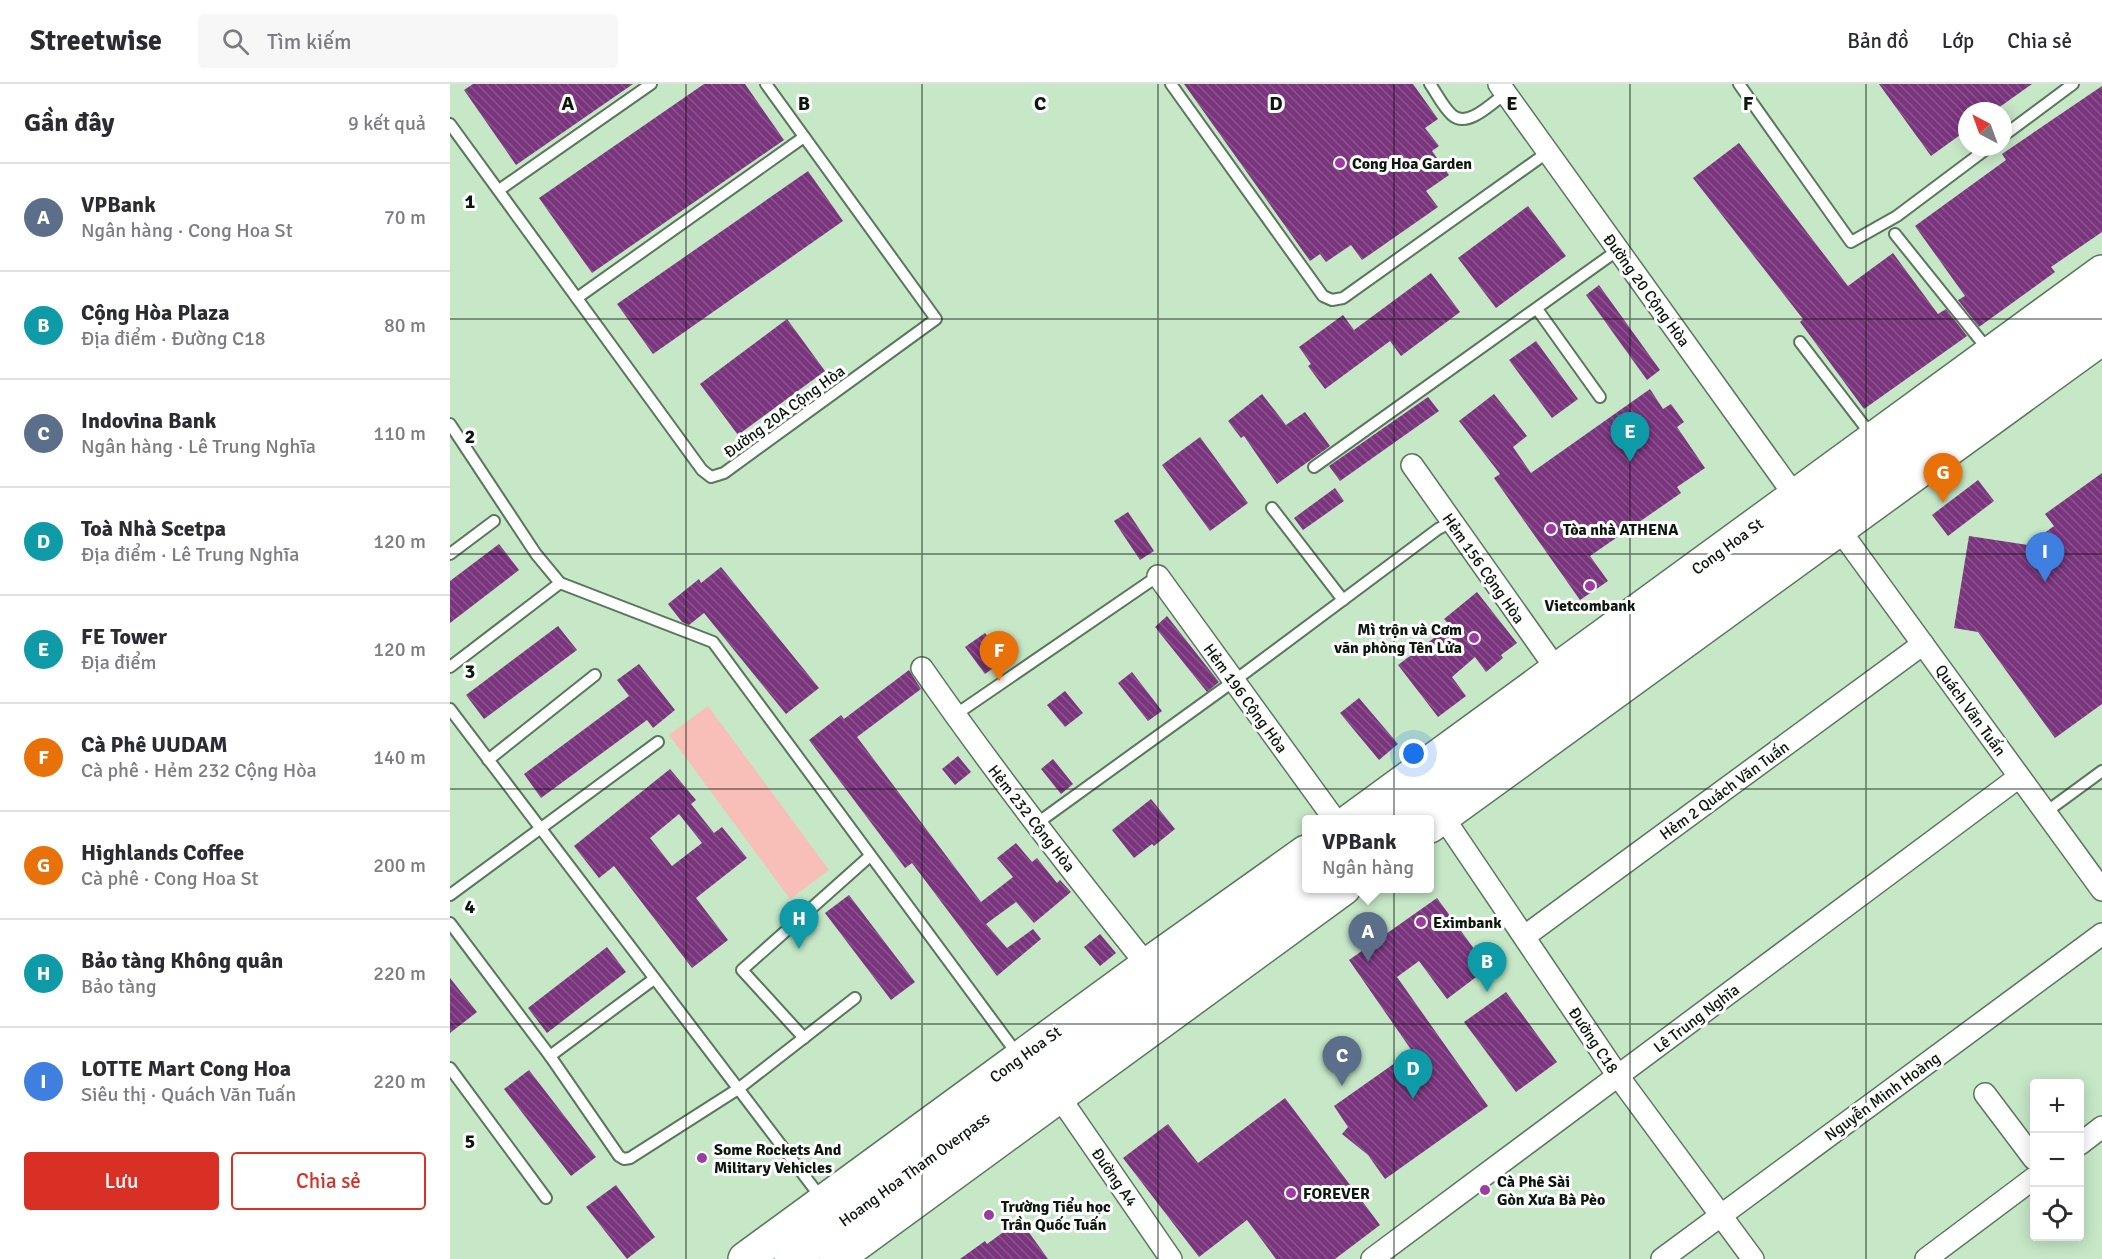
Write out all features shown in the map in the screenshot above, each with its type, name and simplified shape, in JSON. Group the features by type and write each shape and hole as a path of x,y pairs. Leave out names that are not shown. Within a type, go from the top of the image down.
{"main road":[{"name":"Cong Hoa St","path":"1357,815 2102,272"},
{"name":"Cong Hoa St","path":"1400,815 2102,305"},
{"path":"1436,822 2102,338"},
{"name":"Cong Hoa St","path":"836,1259 1039,1077 1147,965 1302,855"},
{"name":"Cong Hoa St","path":"1039,1077 1302,886"},
{"name":"Cong Hoa St","path":"745,1259 824,1201 1039,1077 1336,893"},
{"name":"Hoang Hoa Tham Overpass","path":"790,1259 1039,1077"}],"street":[{"name":"Đường 20 Cộng Hòa","path":"1503,88 1796,496"},
{"name":"Hẻm 156 Cộng Hòa","path":"1412,465 1557,670"},
{"name":"Quách Văn Tuấn","path":"1839,529 2102,890"},
{"name":"Hẻm 196 Cộng Hòa","path":"1158,576 1332,815"},
{"name":"Hẻm 2 Quách Văn Tuấn","path":"1525,936 1923,644"},
{"name":"Hẻm 232 Cộng Hòa","path":"922,668 1036,824 1147,965"},
{"name":"Lê Trung Nghĩa","path":"1372,1259 2019,777"},
{"name":"Đường C18","path":"1436,822 1525,936 1618,1076 1753,1259"},
{"name":"Nguyễn Minh Hoàng","path":"1662,1259 2102,934"},
{"name":"Đường A4","path":"1039,1077 1171,1259"},
{"path":"1985,1094 2030,1154"},
{"path":"2084,1140 2102,1127"},
{"path":"1926,1259 2030,1181"}],"lane":[{"path":"499,190 651,84"},
{"name":"Đường 20A Cộng Hòa","path":"450,124 702,470 711,477 724,473 936,319 766,84"},
{"path":"1171,84 1323,296 1332,300 1344,298 1548,152"},
{"path":"1430,84 1451,115 1466,120 1474,116 1503,88"},
{"path":"1739,84 1851,242 1897,216 1977,156"},
{"path":"2012,129 2073,84"},
{"path":"577,298 804,137"},
{"path":"1896,234 1991,353"},
{"path":"1314,467 1618,250"},
{"path":"1537,309 1600,397"},
{"path":"1800,342 1874,438"},
{"path":"450,424 536,554 560,583 713,642 870,856 1039,1077"},
{"path":"1272,508 1343,600"},
{"path":"450,554 494,521"},
{"path":"1036,824 1234,681 1438,529 1452,522"},
{"path":"955,715 1158,576"},
{"path":"450,667 560,583"},
{"path":"488,760 595,675"},
{"path":"450,710 824,1201"},
{"path":"450,895 658,742"},
{"path":"2046,812 2102,771"},
{"path":"804,1038 742,970 870,856"},
{"path":"450,923 550,1056 619,1156 624,1159 630,1158 738,1089 855,998"},
{"path":"550,1056 654,979"},
{"path":"450,1068 546,1198"}],"shaded area":[{"path":"708,706 829,870 790,899 669,735"}],"building":[{"path":"473,84 633,84 516,165 464,90"},
{"path":"704,84 745,84 784,140 592,273 539,198"},
{"name":"Cong Hoa Garden","path":"1184,84 1413,84 1438,119 1425,128 1439,146 1432,151 1449,175 1426,191 1438,207 1362,260 1351,245 1326,262 1320,254 1310,261"},
{"path":"1879,84 2032,84 2007,102 1958,102 1958,136 1931,156"},
{"path":"2102,86 2102,232 2051,267 2055,272 1979,327 1958,300 1965,296 1915,226 2006,160 2003,156 2012,156 2012,147"},
{"path":"1739,143 1848,286 1893,253 1938,314 1946,309 1967,336 1864,409 1800,322 1803,319 1693,178"},
{"path":"808,171 843,221 653,354 617,304"},
{"path":"1528,206 1566,256 1496,308 1458,258"},
{"path":"1431,273 1460,312 1401,356 1390,341 1325,389 1308,366 1311,364 1299,347 1343,315 1354,330"},
{"path":"1599,285 1660,370 1647,380 1586,295"},
{"path":"787,319 825,371 738,435 700,384"},
{"path":"1536,341 1578,399 1552,418 1509,360"},
{"path":"1650,389 1663,409 1671,404 1684,422 1677,427 1705,468 1677,487 1681,493 1590,556 1608,581 1580,600 1494,478 1500,474 1459,421 1494,394 1527,436 1513,447 1531,473"},
{"path":"1262,394 1286,425 1305,412 1330,446 1277,484 1244,436 1241,438 1228,421"},
{"path":"1428,397 1439,411 1340,481 1329,466"},
{"path":"1200,437 1248,503 1210,531 1162,465"},
{"path":"2102,473 2102,704 2055,738 1978,632 1954,628 1969,536 2028,545 2054,526 2045,514"},
{"path":"1978,480 1994,501 1948,536 1932,515"},
{"path":"1335,488 1344,501 1303,530 1294,518"},
{"path":"1128,512 1154,551 1140,560 1114,521"},
{"path":"499,544 519,570 450,623 450,581"},
{"path":"721,567 819,688 786,714 704,613 689,625 682,622 668,604 699,579 701,583"},
{"path":"1477,592 1517,643 1501,655 1503,658 1486,672 1475,657 1452,677 1466,696 1438,717 1398,665 1450,626 1444,619"},
{"path":"1167,616 1219,682 1207,692 1155,627"},
{"path":"558,626 577,650 484,719 466,695"},
{"path":"985,633 1004,660 985,674 965,647"},
{"path":"639,664 675,710 653,728 647,720 541,798 524,774 629,696 617,680"},
{"path":"909,670 921,689 857,737 981,902 1013,877 997,858 1016,843 1032,862 1037,858 1057,883 1060,880 1071,892 1034,923 1016,902 986,924 1007,948 1033,929 1041,939 997,976 912,863 905,868 809,740 841,715 844,719"},
{"path":"1132,672 1162,711 1148,721 1118,683"},
{"path":"1065,691 1083,713 1065,727 1047,705"},
{"path":"1359,698 1398,744 1379,760 1340,713"},
{"path":"958,756 971,772 955,785 942,769"},
{"path":"1053,759 1073,784 1061,794 1041,769"},
{"path":"670,769 696,800 691,804 714,833 722,827 747,858 696,898 728,940 692,968 614,866 599,878 574,846","holes":["679,814 702,843 672,866 650,838"]},
{"path":"1151,799 1175,829 1134,858 1112,830"},
{"path":"849,895 915,982 891,1000 825,913"},
{"path":"1437,898 1488,968 1447,999 1419,961 1397,977 1488,1106 1385,1179 1368,1155 1342,1134 1348,1127 1334,1106 1412,1051 1349,960"},
{"path":"1100,934 1116,953 1100,966 1084,947"},
{"path":"607,947 626,972 547,1033 528,1008"},
{"path":"450,978 477,1012 450,1033"},
{"path":"1506,992 1557,1062 1516,1092 1464,1022"},
{"path":"529,1070 596,1157 571,1176 504,1089"},
{"name":"FOREVER","path":"1285,1098 1380,1225 1335,1259 1276,1259 1247,1220 1199,1257 1123,1158 1168,1124 1198,1163"},
{"path":"616,1185 655,1237 627,1259 586,1207"},
{"path":"1020,1220 1048,1259 960,1259 985,1241 987,1244"}],"place":[{"name":"Cong Hoa Garden","path":"1340,163"},
{"name":"FE Tower","path":"1630,462"},
{"name":"Highlands Coffee","path":"1943,503"},
{"name":"Tòa nhà ATHENA","path":"1551,529"},
{"name":"LOTTE Mart Cong Hoa","path":"2045,582"},
{"name":"Vietcombank","path":"1590,586"},
{"name":"Mì trộn và Cơm văn phòng Tên Lửa","path":"1474,638"},
{"name":"Cà Phê UUDAM","path":"999,681"},
{"name":"Eximbank","path":"1421,922"},
{"name":"Bảo tàng Không quân","path":"799,949"},
{"name":"VPBank","path":"1368,962"},
{"name":"Cộng Hòa Plaza","path":"1487,992"},
{"name":"Indovina Bank","path":"1342,1086"},
{"name":"Toà Nhà Scetpa","path":"1413,1099"},
{"name":"Some Rockets And Military Vehicles","path":"702,1158"},
{"name":"Cà Phê Sài Gòn Xưa Bà Pèo","path":"1485,1190"},
{"name":"FOREVER","path":"1291,1193"},
{"name":"Trường Tiểu học Trần Quốc Tuấn","path":"989,1215"}]}
